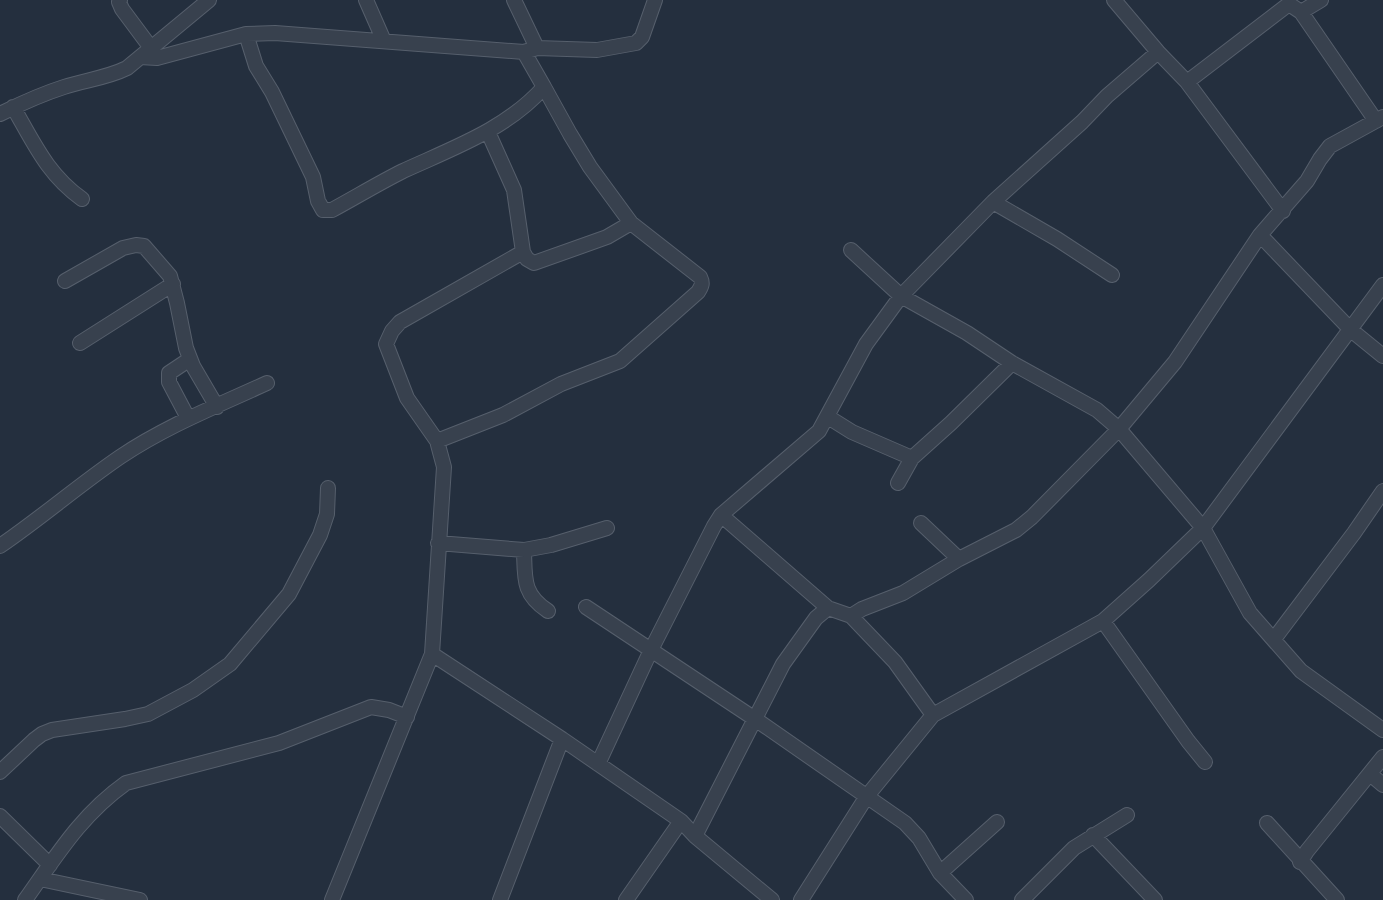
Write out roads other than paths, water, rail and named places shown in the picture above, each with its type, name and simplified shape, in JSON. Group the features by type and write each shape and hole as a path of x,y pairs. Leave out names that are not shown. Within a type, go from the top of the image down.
{"street":[{"path":"120,0 122,9 146,52 157,58 246,34 275,33 530,50 597,50 636,44 642,37 655,0"},
{"path":"0,114 65,87 112,75 127,68 209,0"},
{"path":"366,0 384,41"},
{"path":"436,441 503,415 561,384 620,361 698,292 702,286 700,277 631,223 590,167 544,87 514,0"},
{"path":"1114,0 1158,52 1187,82 1283,211"},
{"path":"1301,12 1321,0"},
{"path":"851,616 862,609 902,593 959,559 1016,530 1032,517 1119,429 1175,362 1260,235 1307,182 1330,146 1379,119 1301,12 1287,2 1187,82"},
{"path":"246,34 256,66 272,92 313,177 318,201 323,210 332,210 402,172 488,132 535,98 544,87"},
{"path":"598,764 651,650 721,515 819,431 866,344 901,296 993,202 1082,122 1106,96 1158,52"},
{"path":"14,107 53,173 66,187 82,199"},
{"path":"488,132 514,190 523,252 527,260 534,263 607,237 631,223"},
{"path":"993,202 1057,239 1112,275"},
{"path":"1260,235 1351,330 1383,356"},
{"path":"66,281 123,248 136,245 144,246 170,276 186,348 190,359 217,407"},
{"path":"851,250 901,296 967,334 1012,363 1097,410 1119,429 1203,528 1250,613 1301,671 1383,730"},
{"path":"332,900 432,654 444,467 436,441 407,398 386,344 392,331 400,322 523,252"},
{"path":"80,343 173,284"},
{"path":"801,900 867,796 934,715 1103,621 1203,528 1383,285"},
{"path":"188,418 169,382 169,374 190,359"},
{"path":"898,483 912,458 1012,363"},
{"path":"0,546 120,456 188,418 217,407 267,383"},
{"path":"828,417 852,432 912,458"},
{"path":"0,772 42,734 52,730 148,714 193,690 230,664 289,594 320,535 327,514 328,488"},
{"path":"1274,639 1383,490"},
{"path":"721,515 828,608 851,616 895,662 934,715"},
{"path":"921,523 959,559"},
{"path":"438,543 524,550 551,545 607,528"},
{"path":"524,550 525,585 532,598 548,611"},
{"path":"586,607 755,719 905,823 919,838 940,873 966,900"},
{"path":"694,836 783,664 816,618 828,608"},
{"path":"1103,621 1205,762"},
{"path":"432,654 562,739 680,822 694,836 772,900"},
{"path":"25,900 78,825 110,794 126,783 279,743 371,707 389,710 407,717"},
{"path":"500,900 562,739"},
{"path":"1300,862 1383,757"},
{"path":"1370,774 1383,785"},
{"path":"1022,900 1074,848 1127,815"},
{"path":"0,816 50,865"},
{"path":"626,900 680,822"},
{"path":"940,873 997,822"},
{"path":"1267,823 1300,862 1337,900"},
{"path":"1093,835 1151,899"},
{"path":"40,879 140,900"}]}
